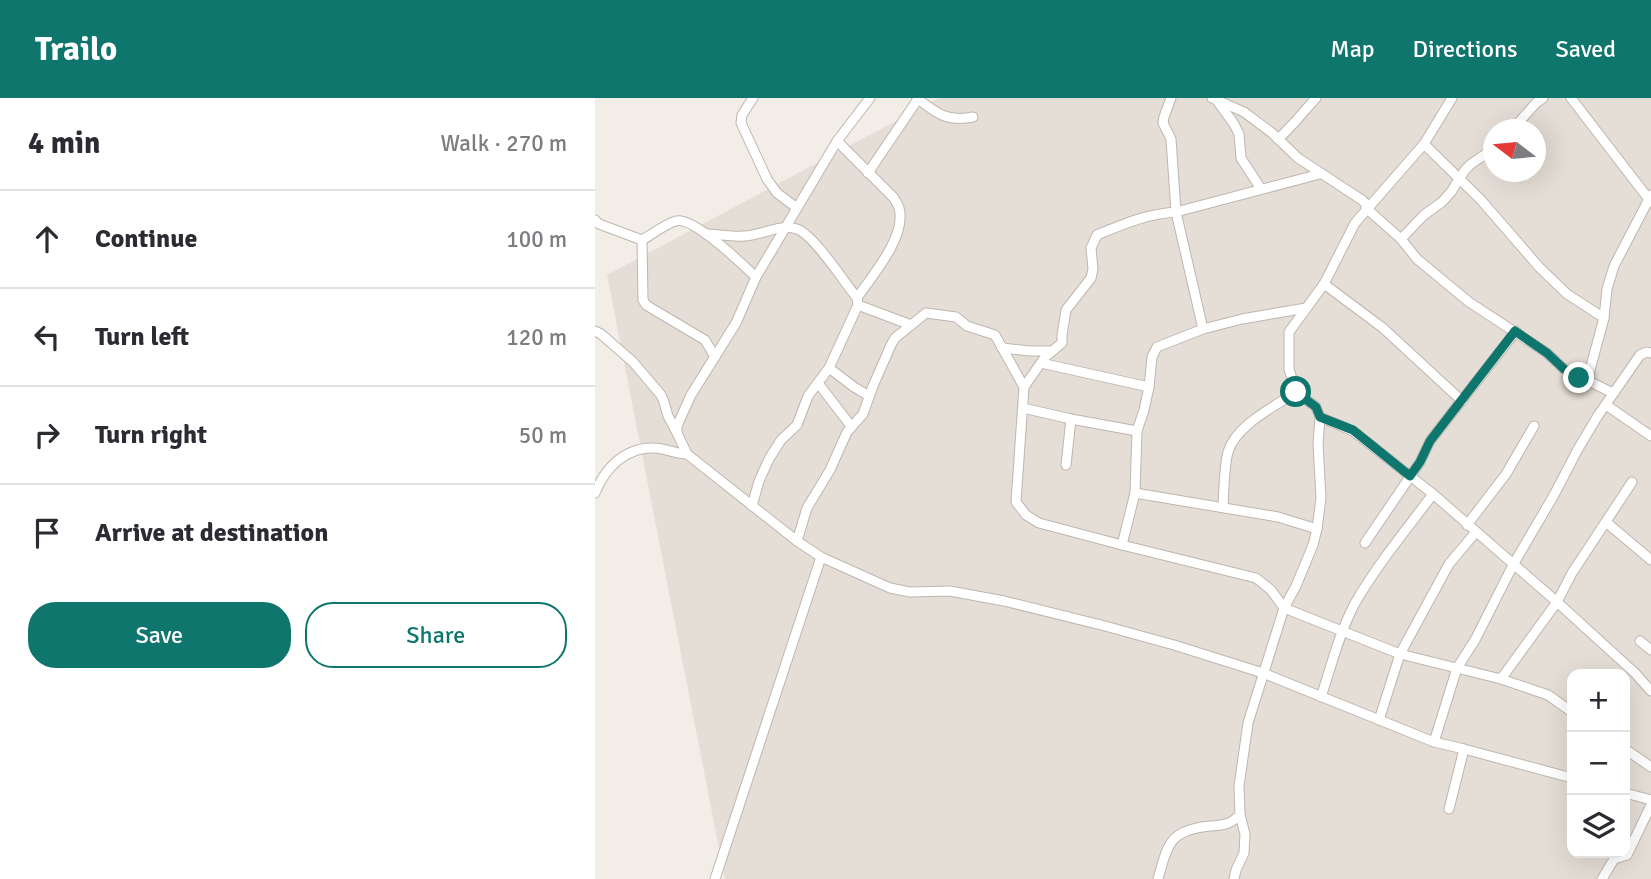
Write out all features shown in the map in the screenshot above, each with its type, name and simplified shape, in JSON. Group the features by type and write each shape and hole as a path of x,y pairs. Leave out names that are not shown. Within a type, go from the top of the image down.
{"street":[{"path":"753,98 742,115 741,122 776,194 797,208"},
{"path":"677,433 677,426 691,395 736,323 756,277 837,141 870,98"},
{"path":"1171,98 1163,123 1171,139 1176,212 1203,329"},
{"path":"1278,139 1316,98"},
{"path":"1234,879 1244,853 1245,834 1240,815 1239,786 1248,723 1284,608 1308,556 1317,529 1321,498 1318,444 1320,417 1316,407 1296,392 1289,369 1289,332 1324,284 1355,223 1423,144 1452,98"},
{"path":"1522,119 1543,98"},
{"path":"1571,98 1650,199 1614,266 1607,289 1604,318 1587,381"},
{"path":"867,173 918,99 947,118 974,117"},
{"path":"1214,99 1234,124 1239,134 1241,158 1261,189"},
{"path":"1214,99 1239,110 1263,126 1292,153 1361,200 1366,204 1366,208 1401,239 1416,259 1469,302 1547,353 1564,369 1613,393"},
{"path":"1234,124 1239,110"},
{"path":"1291,128 1292,153"},
{"path":"752,506 769,459 781,440 797,425 808,396 829,368 857,301 897,237 899,208 894,198 837,141"},
{"path":"1423,144 1481,200 1539,267 1567,294 1604,318"},
{"path":"1401,239 1424,215 1442,202 1465,170 1483,156"},
{"path":"1024,387 1045,357 1062,343 1066,310 1091,278 1091,248 1097,235 1154,214 1176,212 1320,174"},
{"path":"595,220 599,224 642,240 678,220 690,222 756,277"},
{"path":"706,234 746,237 785,227 804,232 857,301 911,325"},
{"path":"642,240 643,300 656,312 705,340 715,357"},
{"path":"1324,284 1383,328 1462,401"},
{"path":"1122,545 1135,493 1137,431 1149,387 1152,357 1157,346 1203,329 1241,319 1306,308"},
{"path":"797,541 807,508 851,426 861,417 895,338 926,313 956,317 967,326 995,335 1024,387 1016,502 1026,515 1039,523 1256,578 1271,590 1284,608 1400,654 1500,679 1548,695 1567,708"},
{"path":"595,331 633,362 661,395 687,454 821,557 890,588 910,592 950,591 1004,601 1116,629 1263,674 1434,743 1567,777"},
{"path":"1365,543 1420,462 1430,441 1515,331"},
{"path":"1002,348 1054,351"},
{"path":"1434,743 1457,668 1475,640 1513,565 1578,449 1613,393 1640,355 1651,353"},
{"path":"1041,363 1149,387"},
{"path":"829,368 869,396"},
{"path":"818,383 851,426"},
{"path":"1223,506 1228,453 1235,439 1244,428 1296,392"},
{"path":"1606,405 1651,436"},
{"path":"1023,408 1137,431"},
{"path":"1320,417 1353,430 1433,494 1557,602 1651,691"},
{"path":"1066,465 1072,419"},
{"path":"1467,525 1506,474 1534,426"},
{"path":"595,493 601,478 613,464 636,449 656,448 687,454"},
{"path":"1500,679 1557,602 1632,482"},
{"path":"1135,493 1223,506 1278,517 1317,529"},
{"path":"1321,698 1353,606 1433,494"},
{"path":"1606,522 1651,560"},
{"path":"1379,720 1400,654 1450,564 1476,532"},
{"path":"715,879 821,557"},
{"path":"1640,640 1651,650"},
{"path":"1449,809 1464,749"},
{"path":"1630,753 1651,767"},
{"path":"1630,794 1651,800"},
{"path":"1602,879 1614,859 1627,855 1651,805"},
{"path":"1158,879 1171,843 1179,833 1191,828 1226,825 1240,815"}],"shaded area":[{"path":"939,98 1651,98 1651,879 725,879 607,275"}],"route":[{"path":"1296,392 1316,407 1320,417 1353,430 1410,476 1430,441 1515,331 1579,378"}]}
